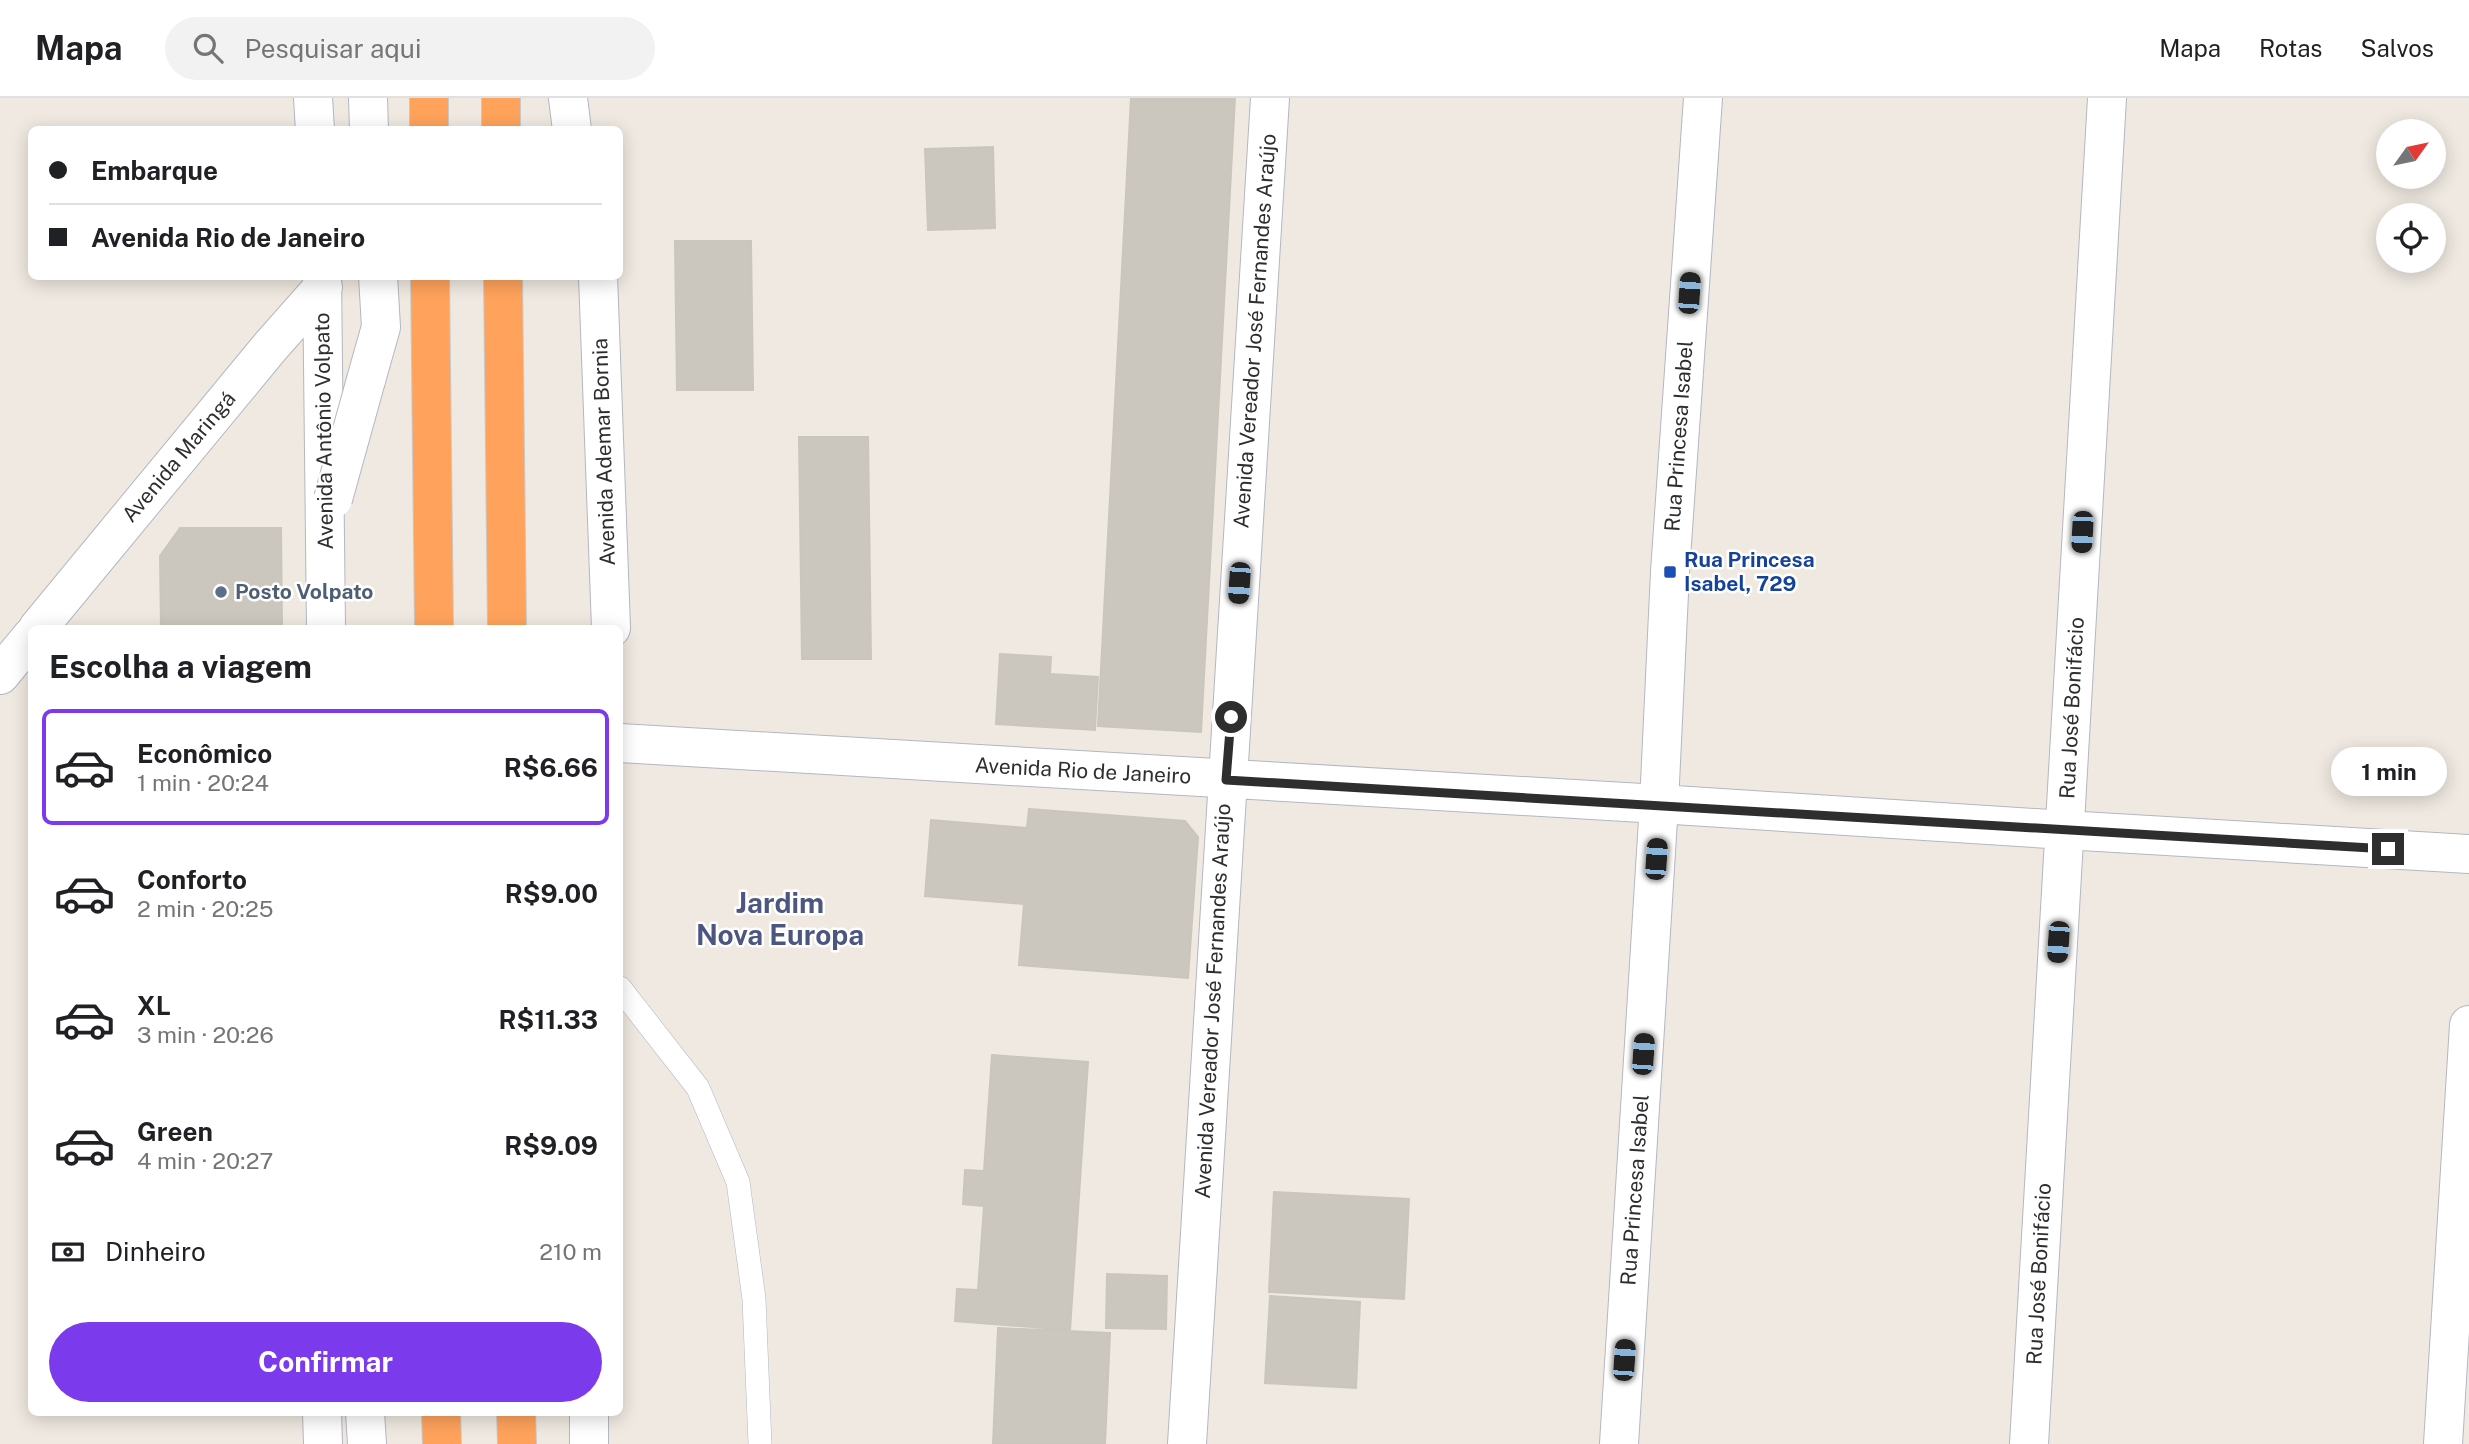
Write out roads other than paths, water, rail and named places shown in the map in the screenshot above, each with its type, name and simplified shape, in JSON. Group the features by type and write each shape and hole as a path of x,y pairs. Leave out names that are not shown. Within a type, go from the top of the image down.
{"highway":[{"path":"429,98 429,126"},
{"path":"501,98 502,126"},
{"path":"430,280 434,625"},
{"path":"503,280 507,625"},
{"path":"441,1416 442,1444"},
{"path":"516,1416 517,1444"}],"street":[{"path":"313,98 315,126"},
{"path":"368,98 369,126"},
{"path":"568,98 572,126"},
{"path":"591,98 592,126"},
{"name":"Avenida Vereador José Fernandes Araújo","path":"1187,1444 1270,98"},
{"name":"Rua Princesa Isabel","path":"1619,1444 1659,804 1670,572 1703,98"},
{"name":"Rua José Bonifácio","path":"2029,1444 2107,98"},
{"path":"329,512 381,327 378,280"},
{"path":"592,280 600,344"},
{"name":"Avenida Ademar Bornia","path":"598,280 611,625"},
{"name":"Avenida Antônio Volpato","path":"323,282 329,512 326,625"},
{"name":"Avenida Maringá","path":"40,625 323,282"},
{"path":"0,675 28,641"},
{"name":"Avenida Rio de Janeiro","path":"623,743 2469,853"},
{"path":"2443,1444 2469,1025"},
{"path":"322,1416 323,1444"},
{"path":"365,1416 367,1444"},
{"path":"589,1416 589,1444"},
{"path":"616,1416 616,1444"}],"lane":[{"path":"623,992 698,1088 738,1182 754,1299 760,1444"}],"place":[{"name":"Rua Princesa Isabel, 729","path":"1670,572"},
{"name":"Posto Volpato","path":"221,592"}],"district":[{"name":"Jardim Nova Europa","path":"780,919"}]}
